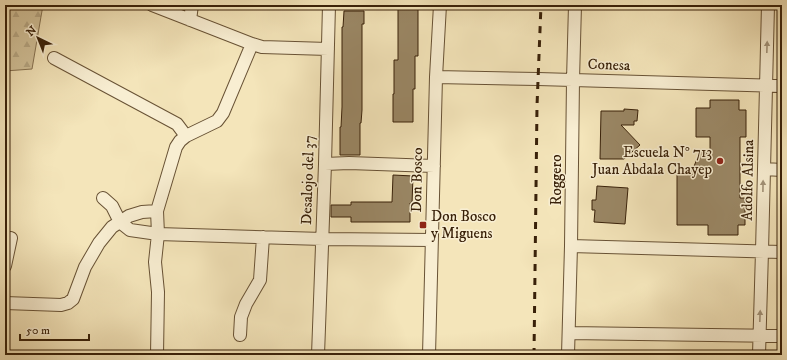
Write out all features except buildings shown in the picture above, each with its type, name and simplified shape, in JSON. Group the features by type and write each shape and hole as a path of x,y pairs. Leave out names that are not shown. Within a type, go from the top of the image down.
{"street":[{"path":"152,5 262,47 328,49"},
{"path":"190,20 192,5"},
{"name":"Desalojo del 37","path":"318,355 323,239 329,5"},
{"name":"Don Bosco","path":"429,355 436,77 440,5"},
{"name":"Roggero","path":"568,355 575,5"},
{"name":"Adolfo Alsina","path":"759,355 768,5"},
{"path":"156,355 158,292 155,262 158,234 157,211 176,147 186,136 217,121 223,113 252,44"},
{"path":"54,58 177,124 186,136"},
{"name":"Conesa","path":"436,77 782,86"},
{"path":"325,164 349,163 434,166"},
{"path":"764,169 782,170"},
{"path":"103,198 112,206 120,222 130,230 158,234 323,239 432,240"},
{"path":"5,303 61,305 68,303 73,299 85,267 99,243 112,227 129,216 142,212 157,211"},
{"path":"240,335 241,317 246,304 260,280 263,237"},
{"path":"5,266 11,238"},
{"path":"571,246 782,252"},
{"path":"569,333 782,336"}],"green space":[{"path":"5,5 43,5 32,69 5,71"}],"railway":[{"path":"534,355 537,106 541,5"}],"place":[{"name":"Escuela N° 713 Juan Abdala Chayep","path":"720,161"},
{"name":"Don Bosco y Miguens","path":"423,225"}]}
